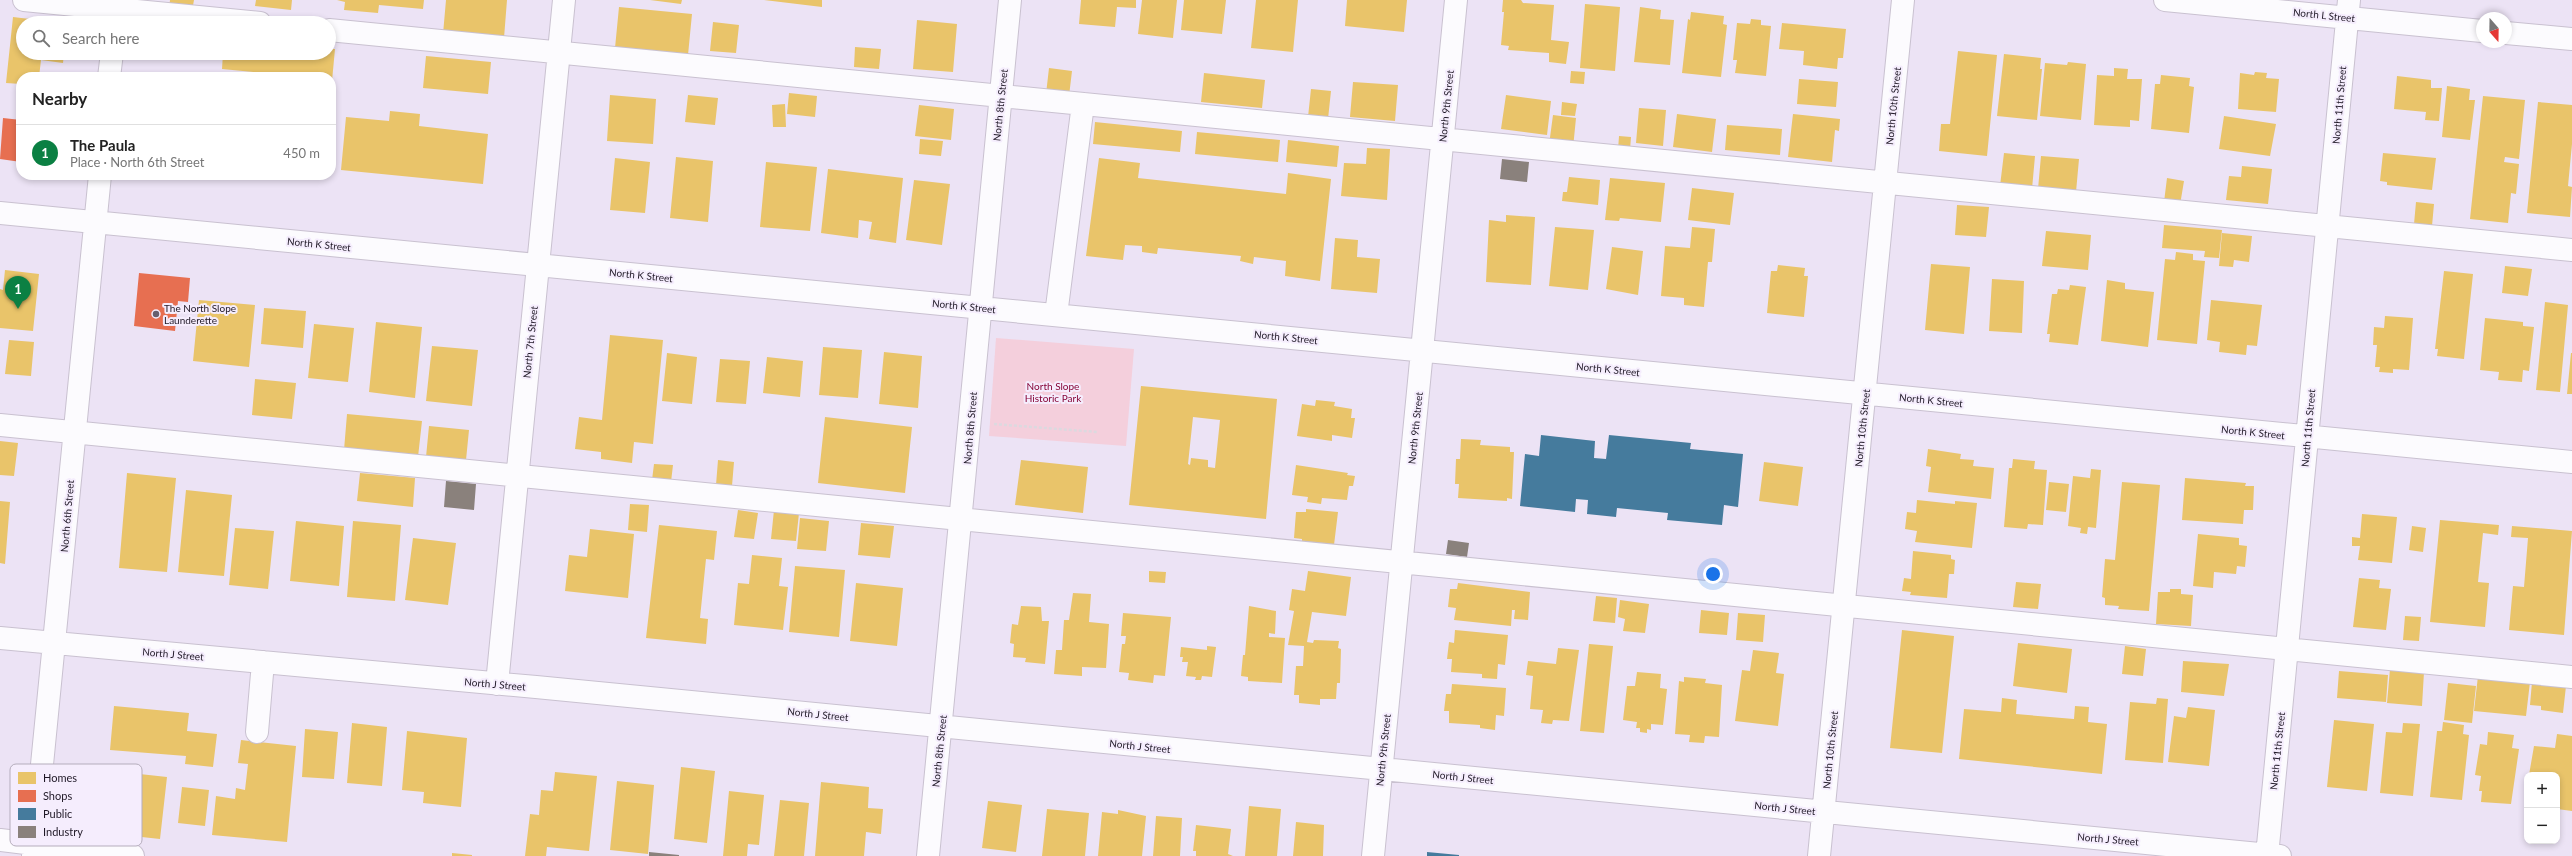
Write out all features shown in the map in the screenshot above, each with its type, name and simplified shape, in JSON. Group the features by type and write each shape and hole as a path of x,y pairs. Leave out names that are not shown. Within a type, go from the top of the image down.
{"street":[{"path":"24,0 116,11 176,16"},
{"name":"North 7th Street","path":"497,684 564,0"},
{"name":"North 8th Street","path":"928,856 971,422 980,308 1010,0"},
{"name":"North 9th Street","path":"1372,856 1456,0"},
{"name":"North 10th Street","path":"1820,856 1903,0"},
{"name":"North L Street","path":"2166,0 2349,9 2476,30"},
{"name":"North 11th Street","path":"2272,856 2287,649 2349,9"},
{"path":"336,31 2572,250"},
{"path":"2512,34 2572,39"},
{"path":"110,72 111,60"},
{"path":"1056,315 1083,104"},
{"name":"North 6th Street","path":"43,764 99,180"},
{"name":"North K Street","path":"0,213 2572,462"},
{"path":"0,425 2572,677"},
{"name":"North J Street","path":"0,638 941,726 2272,856"},
{"path":"257,732 263,662"},
{"path":"0,840 10,843"},
{"path":"20,846 34,850 133,856"}],"path":[{"path":"971,422 1098,432"}],"green space":[{"name":"North Slope Historic Park","path":"996,338 1134,349 1126,446 989,436"}],"building: Homes":[{"path":"170,0 194,0 192,11 169,9"},
{"path":"256,0 292,0 291,10 255,6"},
{"path":"337,0 424,0 423,9 379,5 378,13 344,10 345,2"},
{"path":"446,0 507,0 504,38 443,34"},
{"path":"650,0 682,0 681,4"},
{"path":"764,0 822,0 822,7"},
{"path":"1081,0 1136,0 1136,8 1117,7 1115,27 1079,24"},
{"path":"1142,0 1177,0 1173,38 1138,34"},
{"path":"1184,0 1226,0 1222,34 1181,30"},
{"path":"1256,0 1298,0 1293,52 1251,48"},
{"path":"1347,0 1407,0 1404,32 1345,26"},
{"path":"1503,0 1521,0 1523,3 1554,5 1551,40 1569,42 1566,64 1549,62 1549,53 1508,50 1509,46 1501,45 1504,12 1502,12"},
{"path":"1585,4 1620,7 1615,71 1580,68"},
{"path":"619,7 692,14 688,55 615,48"},
{"path":"1640,7 1661,10 1660,19 1674,20 1670,65 1634,62"},
{"path":"1691,12 1724,16 1723,24 1727,25 1721,77 1682,73 1688,19 1690,20"},
{"path":"13,17 16,17 16,60 41,60 40,72 16,72 16,84 6,83"},
{"path":"1751,19 1761,20 1761,25 1771,26 1766,76 1735,73 1737,60 1733,60 1737,23 1750,24"},
{"path":"917,20 957,24 953,72 913,69"},
{"path":"713,22 739,25 736,53 710,51"},
{"path":"1782,23 1846,29 1843,58 1838,58 1837,69 1803,65 1804,51 1779,49"},
{"path":"855,47 881,49 879,69 854,67"},
{"path":"1958,51 1997,55 1987,156 1939,151 1941,124 1950,124"},
{"path":"2004,54 2041,58 2040,69 2042,69 2037,120 1997,116"},
{"path":"426,56 491,62 488,94 423,88"},
{"path":"41,60 63,60 63,63"},
{"path":"223,60 334,60 333,72 254,72 222,69"},
{"path":"2068,62 2086,64 2081,120 2040,116 2045,63 2067,65"},
{"path":"1049,68 1072,71 1069,96 1046,94"},
{"path":"2114,68 2128,69 2127,79 2142,79 2139,121 2130,120 2130,127 2094,125 2097,75 2114,76"},
{"path":"1571,71 1585,72 1584,84 1570,83"},
{"path":"2255,72 2267,73 2266,78 2279,79 2276,112 2238,109 2240,73 2254,75"},
{"path":"1204,73 1265,80 1262,108 1201,102"},
{"path":"2161,75 2190,78 2189,86 2194,87 2189,133 2151,129 2155,84 2160,84"},
{"path":"2397,76 2431,80 2431,88 2442,88 2439,121 2425,120 2426,112 2394,109"},
{"path":"1799,79 1838,82 1836,107 1797,104"},
{"path":"1353,82 1398,85 1395,121 1350,117"},
{"path":"2447,86 2470,89 2469,100 2475,100 2470,140 2442,137"},
{"path":"1311,89 1331,91 1328,119 1308,117"},
{"path":"789,93 817,96 815,117 787,114"},
{"path":"610,95 656,99 653,144 607,141"},
{"path":"688,95 718,98 715,125 685,122"},
{"path":"1506,95 1551,101 1547,135 1501,129"},
{"path":"2483,96 2525,100 2519,159 2505,157 2504,162 2519,164 2516,194 2511,193 2508,223 2470,219"},
{"path":"1562,102 1577,104 1575,116 1561,115"},
{"path":"2538,102 2572,105 2572,144 2568,186 2572,187 2570,217 2527,213"},
{"path":"785,104 786,127 773,127 772,105"},
{"path":"919,105 954,109 951,140 915,136"},
{"path":"1639,108 1666,110 1663,146 1636,143"},
{"path":"390,111 420,114 419,126 488,134 483,184 341,170 346,117 389,121"},
{"path":"1677,114 1716,119 1712,152 1673,147"},
{"path":"1793,114 1840,119 1839,131 1835,130 1832,162 1788,157"},
{"path":"1553,115 1576,118 1573,148 1549,145"},
{"path":"2224,116 2276,124 2270,156 2219,149"},
{"path":"1095,122 1182,131 1180,152 1093,144"},
{"path":"1727,125 1782,129 1780,155 1725,150"},
{"path":"1197,132 1280,140 1278,162 1195,154"},
{"path":"1619,136 1631,137 1630,150 1618,150"},
{"path":"920,139 943,141 941,156 919,154"},
{"path":"1288,140 1339,146 1337,167 1286,162"},
{"path":"1367,148 1390,149 1387,200 1341,196 1344,163 1366,164"},
{"path":"2004,153 2035,156 2032,189 2000,186"},
{"path":"2383,153 2436,158 2432,190 2387,185 2387,182 2380,181"},
{"path":"2041,156 2079,159 2076,192 2038,189"},
{"path":"676,157 713,161 708,222 670,218"},
{"path":"615,158 650,162 645,213 610,210"},
{"path":"1099,158 1140,163 1138,178 1286,194 1288,173 1331,179 1320,281 1285,276 1286,261 1254,257 1253,264 1240,261 1241,256 1158,248 1157,254 1142,252 1142,246 1125,245 1123,260 1086,256"},
{"path":"766,162 817,167 810,231 760,227"},
{"path":"2242,166 2272,169 2268,204 2226,200 2229,176 2241,177"},
{"path":"828,169 903,178 896,243 869,239 872,222 859,220 858,238 821,233"},
{"path":"1569,177 1600,180 1598,205 1562,201 1563,192 1567,192"},
{"path":"1610,178 1665,183 1661,222 1620,218 1619,221 1605,220"},
{"path":"2167,178 2184,181 2180,205 2164,202"},
{"path":"914,180 950,184 942,245 906,240"},
{"path":"1692,188 1734,193 1730,225 1688,220"},
{"path":"2416,202 2434,204 2432,226 2414,224"},
{"path":"1957,205 1989,207 1986,237 1955,235"},
{"path":"1506,215 1535,217 1531,285 1486,282 1489,220 1506,222"},
{"path":"2164,225 2222,230 2219,258 2204,257 2205,251 2162,248"},
{"path":"1555,227 1594,230 1588,290 1549,286"},
{"path":"1692,227 1715,229 1712,262 1708,262 1704,307 1684,305 1684,298 1661,296 1665,246 1690,248"},
{"path":"2046,231 2091,235 2088,270 2042,266"},
{"path":"2222,233 2252,236 2249,262 2234,260 2233,267 2219,266"},
{"path":"1335,238 1358,240 1357,257 1380,259 1377,293 1331,289"},
{"path":"1612,247 1643,251 1638,295 1606,289"},
{"path":"2176,252 2193,254 2193,260 2205,261 2197,344 2157,340 2165,259 2175,260"},
{"path":"1931,264 1970,267 1964,334 1925,330"},
{"path":"1778,265 1805,268 1804,276 1808,276 1804,317 1767,313 1771,271 1777,271"},
{"path":"2505,266 2532,269 2528,296 2502,293"},
{"path":"5,270 39,274 33,331 0,328 0,289 3,290"},
{"path":"2444,271 2473,274 2464,359 2437,356 2438,349 2435,349"},
{"path":"1992,279 2024,281 2022,333 1989,331"},
{"path":"2107,280 2125,283 2125,289 2154,292 2148,347 2101,341"},
{"path":"2070,285 2086,287 2078,345 2049,342 2050,334 2047,334 2052,294 2057,294 2058,289 2069,290"},
{"path":"199,300 255,305 249,367 193,361"},
{"path":"2211,300 2262,305 2257,346 2247,345 2246,355 2219,352 2220,342 2207,340"},
{"path":"2545,302 2568,305 2560,392 2536,390"},
{"path":"264,308 306,311 303,348 261,344"},
{"path":"2385,316 2413,318 2409,370 2393,369 2393,373 2379,372 2380,367 2375,367 2377,345 2373,345 2374,327 2384,328"},
{"path":"2485,318 2523,322 2523,326 2534,327 2529,371 2523,370 2522,382 2498,380 2499,372 2480,370"},
{"path":"376,322 422,327 415,398 369,392"},
{"path":"314,324 354,328 348,382 308,378"},
{"path":"610,335 663,340 653,444 634,442 632,463 601,459 601,452 575,449 579,417 602,420"},
{"path":"9,340 34,342 31,376 5,374"},
{"path":"432,346 478,350 472,406 426,401"},
{"path":"823,347 862,350 858,398 819,395"},
{"path":"884,352 922,356 918,408 879,404"},
{"path":"667,353 697,357 692,404 662,401"},
{"path":"2571,353 2572,394 2567,394"},
{"path":"767,357 803,361 800,397 763,393"},
{"path":"720,359 750,361 746,404 716,402"},
{"path":"255,379 296,383 292,419 252,415"},
{"path":"1141,386 1277,399 1266,519 1129,505","holes":["1193,417 1220,420 1215,468 1208,467 1208,460 1191,458 1190,465 1188,464"]},
{"path":"1316,400 1335,402 1334,406 1352,409 1351,418 1355,418 1352,438 1332,435 1332,441 1297,436 1302,404 1315,406"},
{"path":"347,414 422,421 418,457 344,450"},
{"path":"825,417 912,427 905,493 818,483"},
{"path":"429,426 469,430 466,460 426,457"},
{"path":"1461,439 1481,440 1480,445 1510,447 1510,452 1514,452 1512,499 1507,498 1507,501 1458,498 1459,484 1455,484 1456,459 1460,459"},
{"path":"0,441 18,443 14,476 0,475"},
{"path":"1928,449 1961,454 1960,459 1974,460 1973,466 1994,468 1991,499 1928,492 1931,467 1926,466"},
{"path":"2013,459 2035,461 2034,469 2047,470 2043,525 2028,524 2027,529 2004,527 2009,468 2012,468"},
{"path":"718,460 734,462 732,486 716,485"},
{"path":"1021,460 1088,467 1083,513 1015,505"},
{"path":"1764,462 1803,467 1798,506 1759,501"},
{"path":"654,464 673,465 671,482 652,480"},
{"path":"1296,465 1348,473 1347,475 1355,476 1353,486 1349,486 1347,500 1322,498 1321,504 1307,502 1308,497 1292,495"},
{"path":"2091,469 2101,470 2096,528 2088,527 2087,534 2080,533 2081,528 2068,526 2073,476 2090,478"},
{"path":"127,473 176,478 167,572 119,568"},
{"path":"360,473 415,478 413,507 357,501"},
{"path":"2185,478 2246,483 2245,486 2254,486 2253,510 2244,510 2243,524 2182,520"},
{"path":"2049,482 2069,484 2066,512 2046,510"},
{"path":"2122,482 2160,485 2149,611 2118,609 2119,606 2105,605 2105,598 2102,597 2105,559 2115,560"},
{"path":"186,490 232,495 224,576 178,572"},
{"path":"1917,500 1955,504 1955,501 1977,503 1972,548 1915,542 1917,531 1905,529 1907,512 1916,513"},
{"path":"0,501 10,502 5,564 0,563"},
{"path":"630,504 649,505 647,532 628,530"},
{"path":"1306,509 1338,512 1334,545 1302,542 1302,539 1294,538 1296,512 1306,512"},
{"path":"738,510 758,513 754,539 734,537"},
{"path":"774,510 799,513 796,541 771,539"},
{"path":"2362,514 2397,517 2392,563 2358,560 2360,546 2352,546 2352,537 2360,538"},
{"path":"800,518 829,521 826,551 797,549"},
{"path":"2440,520 2499,525 2498,535 2483,533 2478,582 2489,583 2485,627 2430,622"},
{"path":"296,521 344,526 339,586 290,581"},
{"path":"353,521 401,525 395,601 347,597"},
{"path":"861,523 894,526 890,558 858,555"},
{"path":"659,525 717,531 714,560 706,559 700,618 708,619 706,644 646,638"},
{"path":"2412,526 2426,528 2423,552 2409,550"},
{"path":"2512,526 2572,531 2564,635 2509,630 2513,586 2524,587 2528,538 2511,537"},
{"path":"235,528 274,531 268,589 229,585"},
{"path":"590,529 634,534 628,598 565,591 569,555 587,557"},
{"path":"2198,534 2239,538 2239,545 2247,546 2245,567 2237,566 2236,574 2214,572 2213,588 2193,586"},
{"path":"413,538 456,543 448,605 405,600"},
{"path":"1913,551 1951,555 1951,559 1955,560 1954,574 1949,574 1947,598 1910,595 1911,592 1902,591 1904,578 1911,579"},
{"path":"752,555 782,558 779,586 788,587 783,630 734,625 738,583 749,584"},
{"path":"795,566 845,570 839,637 789,632"},
{"path":"1149,571 1166,572 1165,583 1149,582"},
{"path":"1308,571 1351,577 1346,616 1312,612 1307,642 1313,643 1314,640 1339,641 1338,648 1341,649 1340,683 1337,683 1336,699 1320,699 1320,705 1299,703 1299,695 1294,695 1296,666 1303,666 1304,646 1288,645 1294,611 1289,610 1292,589 1305,591"},
{"path":"2359,578 2380,580 2379,588 2391,589 2386,630 2353,627"},
{"path":"2016,582 2041,584 2038,609 2013,607"},
{"path":"856,583 903,588 897,646 850,641"},
{"path":"1458,583 1530,592 1528,620 1514,619 1515,610 1512,610 1511,626 1454,620 1456,608 1448,607 1450,589 1457,589"},
{"path":"2170,589 2181,589 2181,594 2193,595 2191,626 2156,624 2158,592 2170,592"},
{"path":"1073,593 1091,594 1089,622 1109,624 1106,668 1082,667 1082,676 1054,674 1056,650 1062,650 1064,620 1069,620"},
{"path":"1596,596 1617,598 1615,623 1593,621"},
{"path":"1620,600 1649,604 1645,633 1623,631 1625,619 1618,617"},
{"path":"1021,606 1041,607 1042,621 1049,621 1045,664 1025,662 1026,658 1013,657 1014,644 1010,643 1012,624 1018,625"},
{"path":"1249,606 1276,611 1275,634 1269,633 1269,637 1285,638 1282,683 1248,681 1248,677 1241,676 1243,655 1245,655"},
{"path":"1701,610 1729,613 1727,635 1699,633"},
{"path":"1123,613 1171,617 1165,676 1154,675 1153,683 1128,680 1129,673 1119,672 1122,644 1125,644 1126,636 1121,636"},
{"path":"1738,613 1765,615 1763,642 1736,640"},
{"path":"2405,616 2421,617 2419,641 2403,640"},
{"path":"1455,630 1508,635 1505,665 1498,664 1497,679 1482,678 1482,674 1451,672 1452,659 1447,659 1449,642 1454,643"},
{"path":"1902,630 1954,636 1942,753 1890,748"},
{"path":"2018,643 2072,649 2067,693 2013,686"},
{"path":"1589,644 1613,646 1604,733 1580,731"},
{"path":"1207,646 1216,647 1212,677 1202,676 1201,680 1195,680 1196,677 1186,676 1188,662 1182,662 1183,657 1180,657 1181,647 1207,650"},
{"path":"2125,646 2146,649 2143,676 2122,674"},
{"path":"1558,648 1579,650 1569,721 1553,720 1552,724 1541,723 1543,710 1530,709 1533,676 1526,675 1528,661 1556,664"},
{"path":"1753,650 1779,653 1776,673 1784,674 1778,726 1735,721 1742,670 1750,671"},
{"path":"2183,661 2229,664 2224,696 2181,692"},
{"path":"2390,669 2424,672 2422,706 2387,703"},
{"path":"2339,671 2388,675 2386,702 2337,698"},
{"path":"1637,672 1661,674 1660,688 1667,689 1663,725 1651,724 1651,730 1647,729 1647,733 1640,732 1640,728 1636,728 1637,722 1623,720 1627,686 1635,686"},
{"path":"2478,676 2530,682 2526,716 2474,711"},
{"path":"1684,677 1706,679 1705,683 1722,685 1719,737 1705,736 1704,743 1689,742 1690,735 1675,734 1679,681 1684,682"},
{"path":"2532,682 2566,686 2563,713 2541,710 2541,706 2530,705"},
{"path":"2448,683 2476,686 2472,723 2444,720"},
{"path":"1452,684 1506,688 1504,716 1496,715 1495,730 1480,728 1480,725 1449,723 1449,711 1444,711 1446,694 1451,694"},
{"path":"2002,698 2017,700 2016,714 2074,719 2075,706 2089,707 2088,722 2107,724 2102,774 1959,759 1964,709 2001,712"},
{"path":"2157,698 2168,699 2163,763 2125,760 2130,702 2156,704"},
{"path":"114,706 189,713 187,731 217,734 213,767 185,764 186,756 110,750"},
{"path":"2188,707 2215,710 2209,766 2168,762 2174,716 2186,718"},
{"path":"2334,720 2374,724 2367,791 2327,787"},
{"path":"2443,722 2464,725 2463,734 2469,735 2462,800 2430,797 2437,731 2442,731"},
{"path":"352,723 387,727 382,786 347,783"},
{"path":"2403,723 2420,724 2413,796 2380,793 2386,732 2402,733"},
{"path":"305,729 338,732 334,779 302,777"},
{"path":"407,731 467,738 461,807 423,803 424,792 402,790"},
{"path":"2488,732 2514,735 2512,748 2519,749 2511,804 2481,802 2482,791 2479,791 2481,776 2475,775 2480,744 2487,745"},
{"path":"2557,734 2572,736 2572,811 2560,809 2560,772 2530,772 2534,746 2555,748"},
{"path":"241,740 296,746 287,842 212,835 216,796 235,799 236,788 245,790 248,764 238,763"},
{"path":"681,767 715,771 707,843 674,839"},
{"path":"555,772 597,776 589,851 547,847 546,856 525,856 530,814 539,815 541,790 553,791"},
{"path":"142,774 167,777 160,839 142,837"},
{"path":"617,781 654,785 648,854 610,850"},
{"path":"821,782 869,787 868,808 883,809 881,834 866,832 864,856 815,856"},
{"path":"182,787 209,790 205,826 178,823"},
{"path":"729,791 764,795 759,845 748,844 747,856 723,856"},
{"path":"780,800 809,803 804,856 774,856"},
{"path":"988,801 1022,805 1016,852 982,848"},
{"path":"1249,806 1281,809 1277,856 1245,856"},
{"path":"1047,809 1089,813 1085,856 1042,856"},
{"path":"1118,810 1146,816 1142,856 1098,856 1102,812 1118,814"},
{"path":"1156,816 1182,818 1180,856 1153,856"},
{"path":"1296,822 1324,825 1323,856 1293,856"},
{"path":"1196,825 1231,829 1228,854 1233,856 1196,856 1196,851 1193,851"},
{"path":"452,853 472,855 472,856 452,856"}],"building: Shops":[{"path":"3,118 16,119 16,161 0,159"},
{"name":"The North Slope Launderette","path":"139,273 190,278 188,302 178,301 175,331 134,326"}],"building: Public":[{"path":"1541,435 1595,441 1594,458 1606,459 1609,435 1691,443 1690,449 1743,454 1738,507 1724,505 1722,525 1667,520 1668,513 1617,508 1616,517 1587,514 1588,500 1576,499 1575,512 1520,506 1525,454 1539,456"},
{"path":"1427,852 1459,855 1459,856 1427,856"}],"building: Industry":[{"path":"1502,159 1529,162 1527,182 1500,179"},
{"path":"446,481 476,484 474,510 444,507"},
{"path":"1448,540 1469,543 1467,557 1446,554"},
{"path":"649,852 679,855 679,856 649,856"}],"place":[{"name":"The Paula","path":"18,309"},
{"name":"The North Slope Launderette","path":"156,314"}]}
